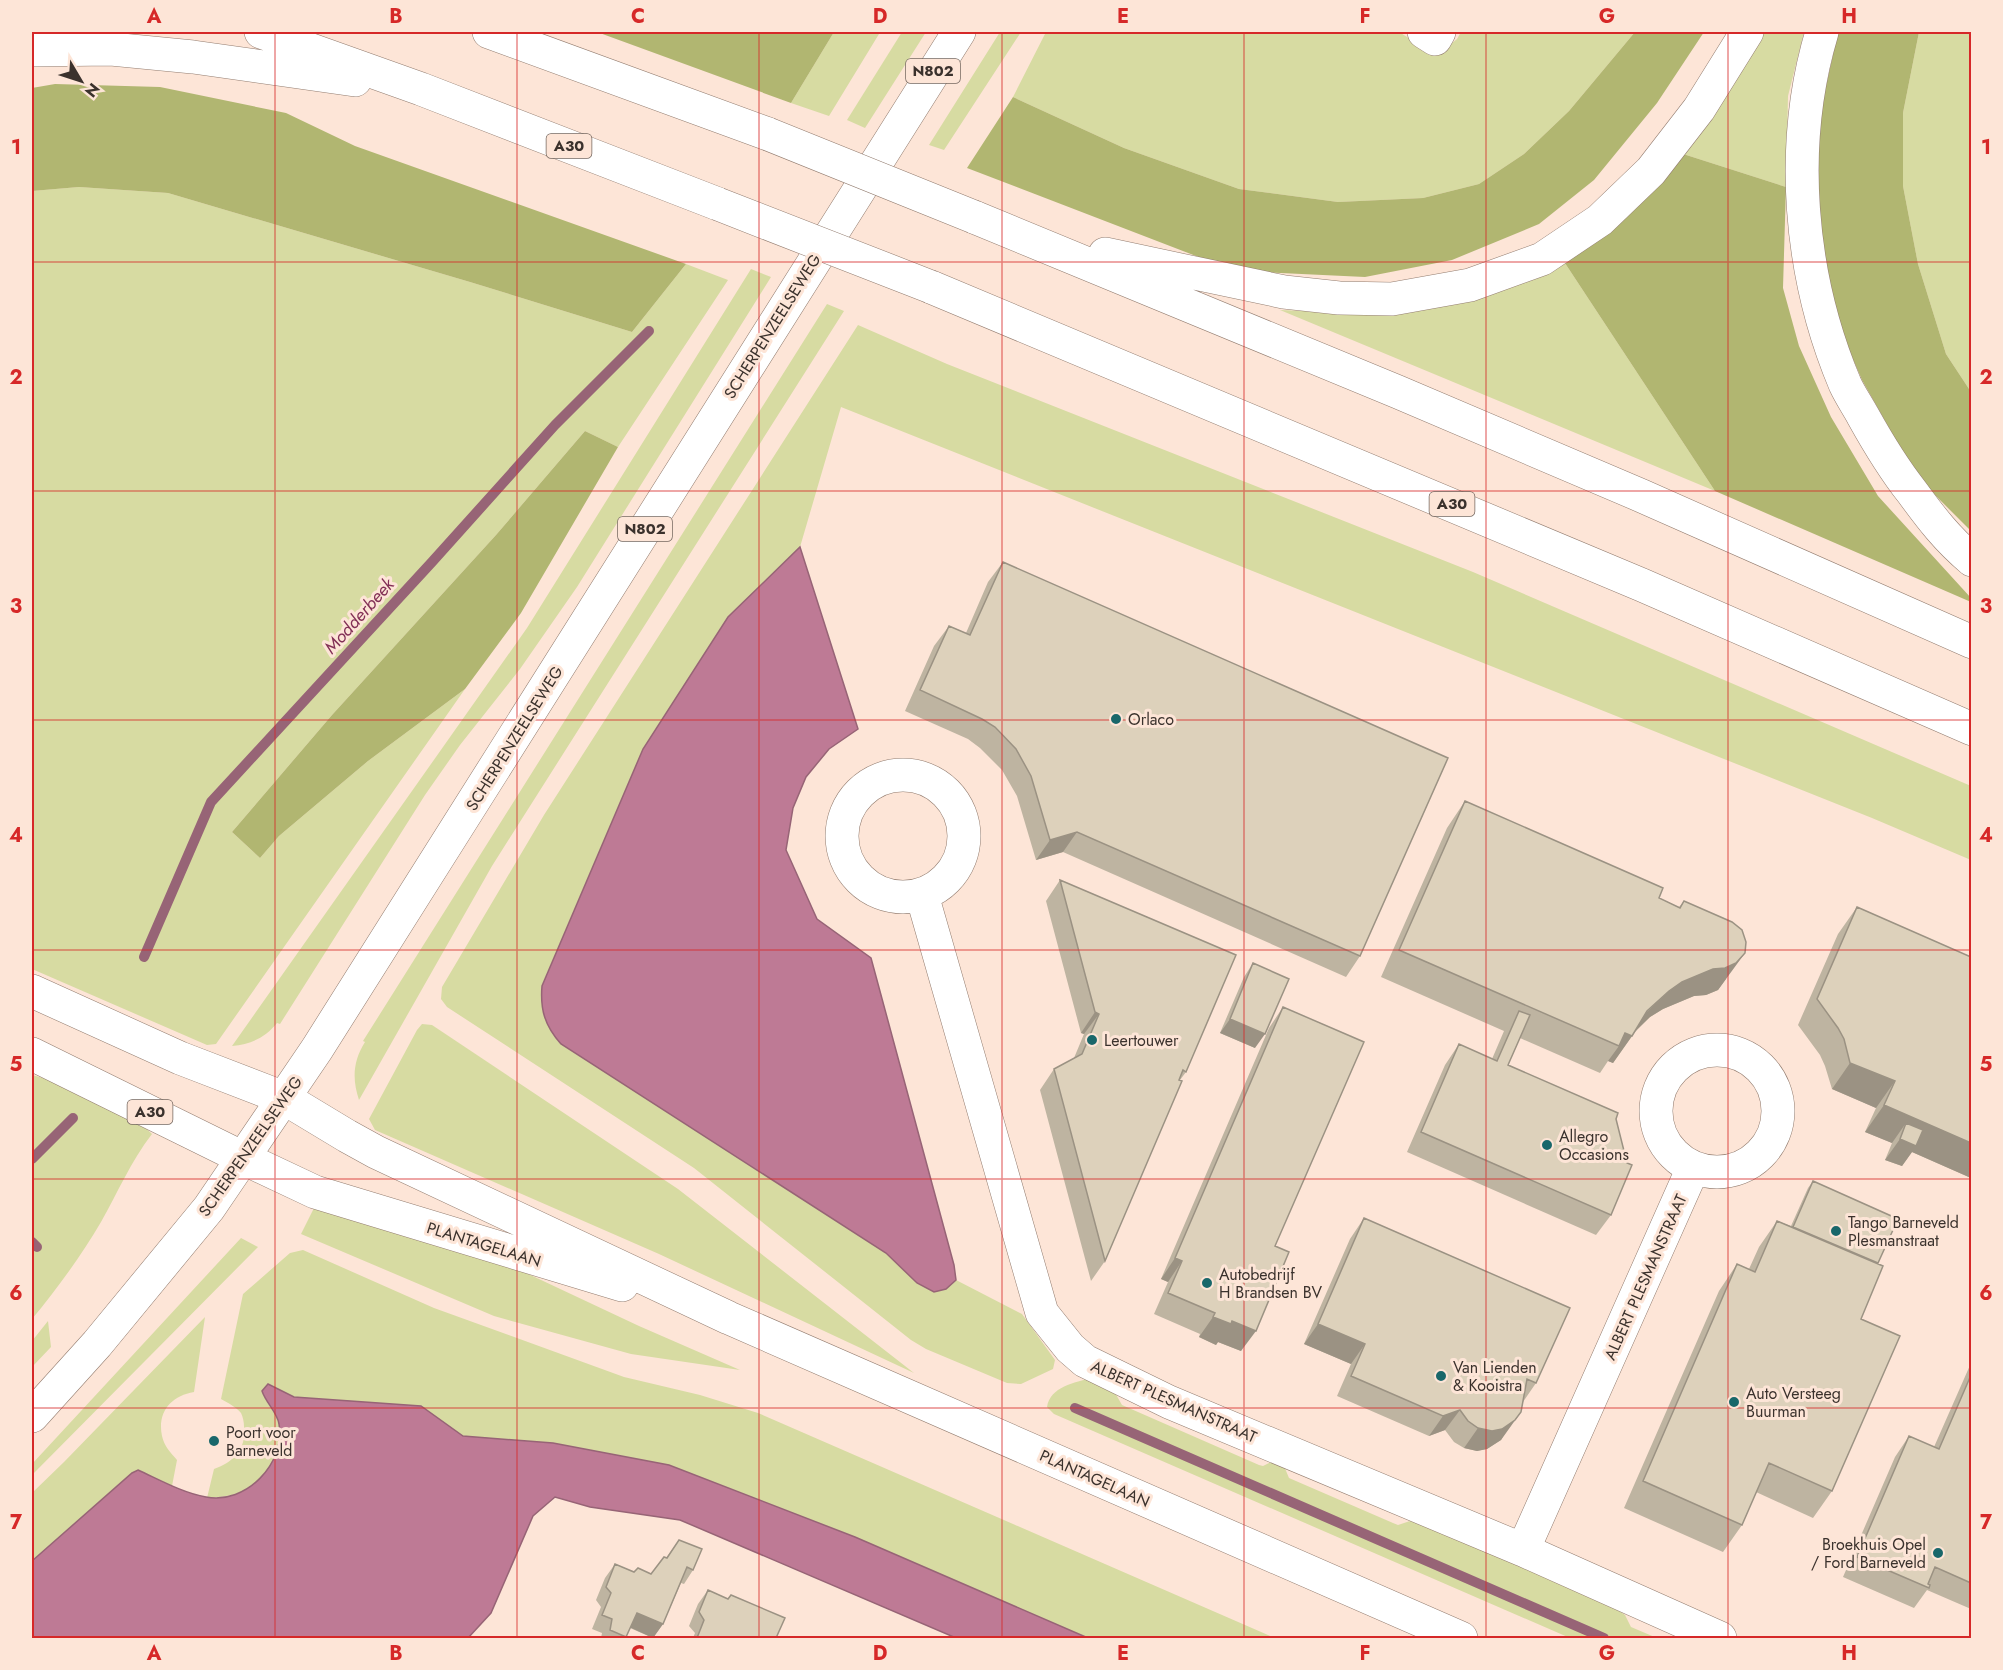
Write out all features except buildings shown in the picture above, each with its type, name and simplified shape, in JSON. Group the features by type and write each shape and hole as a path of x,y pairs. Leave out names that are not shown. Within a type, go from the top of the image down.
{"main road":[{"name":"A30","path":"261,32 421,89 931,287 1642,585 1971,729"},
{"path":"489,32 768,134 1028,238 1642,496 1971,642"},
{"name":"SCHERPENZEELSEWEG","path":"32,1416 97,1344 197,1222 284,1098 504,755 959,32"},
{"path":"1424,32 1434,39 1439,32"},
{"path":"1028,238 1284,292 1339,298 1392,299 1470,285 1542,259 1599,220 1651,171 1699,109 1747,32"},
{"path":"1822,32 1803,131 1802,172 1804,215 1810,257 1830,340 1845,385 1888,462 1949,541 1971,560"},
{"name":"A30","path":"32,50 111,49 193,57 421,89"},
{"name":"ALBERT PLESMANSTRAAT","path":"922,895 1042,1313 1070,1348 1085,1361 1169,1402 1523,1550 1720,1638"},
{"name":"PLANTAGELAAN","path":"32,991 180,1058 284,1098 376,1152 729,1318 1461,1638"},
{"name":"A30","path":"32,1054 243,1158"},
{"name":"PLANTAGELAAN","path":"243,1158 315,1192 729,1318"},
{"name":"ALBERT PLESMANSTRAAT","path":"1523,1550 1694,1168"}],"green space":[{"path":"597,32 834,32 791,103"},
{"path":"834,32 879,34 829,116 791,103"},
{"path":"902,32 926,32 865,128 847,120"},
{"path":"1000,32 1021,32 944,150 929,145"},
{"path":"1046,32 1399,32 1420,45 1447,47 1457,39 1461,32 1635,32 1569,111 1524,154 1479,184 1423,198 1338,202 1239,189 1124,148 1013,97"},
{"path":"1635,32 1704,32 1657,103 1594,180 1539,224 1452,260 1365,277 1235,271 967,168 1013,97 1124,148 1239,189 1338,202 1423,198 1479,184 1524,154 1569,111"},
{"path":"1759,32 1804,32 1788,96 1786,187 1680,153"},
{"path":"1838,32 1919,32 1903,113 1903,186 1918,264 1946,354 1971,392 1971,531 1916,476 1862,380 1833,313 1815,211 1813,145"},
{"path":"1919,32 1971,32 1971,392 1946,354 1918,264 1903,186 1903,113"},
{"path":"55,84 160,87 286,113 355,146 686,264 632,332 168,193 79,187 32,191 32,88"},
{"path":"1680,153 1786,187 1783,288 1799,346 1831,417 1878,496 1971,598 1971,602 1715,491 1559,254"},
{"path":"79,187 168,193 632,332 686,264 728,280 618,447 585,431 496,535 332,715 232,832 260,858 279,836 368,761 465,689 216,1044 207,1045 32,969 32,191"},
{"path":"1559,254 1715,491 1280,310 1378,314"},
{"path":"751,269 771,277 577,587 520,669 460,745 425,795 280,1024 277,1023 268,1033 257,1039 232,1046 527,628"},
{"path":"827,304 844,311 492,866 359,1100 355,1085 355,1070 358,1056 365,1042 363,1041"},
{"path":"858,325 947,364 1473,572 1971,786 1971,860 1872,818 841,407 800,547 643,749 542,985 541,1000 561,1044 886,1253 917,1283 946,1289 956,1280 1022,1314 1055,1360 1053,1369 1021,1384 1007,1383 926,1349 911,1340 694,1168 447,1007 441,999 442,987 544,815"},
{"path":"585,431 618,447 521,613 465,689 368,761 279,836 260,858 232,832 332,715 496,535"},
{"path":"422,1024 432,1025 678,1189 914,1373 659,1254 375,1130 369,1119"},
{"path":"32,1075 73,1086 137,1120 152,1134 85,1247 60,1284 32,1319"},
{"path":"314,1208 507,1264 740,1370 631,1354 494,1316 301,1234"},
{"path":"241,1238 258,1247 32,1475 32,1464"},
{"path":"303,1250 434,1308 624,1377 700,1395 758,1413 1275,1638 1088,1638 855,1537 669,1465 553,1443 463,1436 421,1406 294,1397 268,1384 262,1391 281,1430 281,1441 274,1461 261,1479 244,1491 207,1498 214,1469 233,1459 243,1442 244,1423 241,1413 221,1399 243,1294 290,1253"},
{"path":"205,1317 194,1392 172,1401 162,1420 163,1440 177,1460 172,1486 138,1470 32,1561 32,1493"},
{"path":"48,1321 51,1347 32,1367 32,1341"},
{"path":"1092,1378 1114,1391 1122,1405 1259,1465 1263,1466 1273,1461 1284,1466 1289,1478 1393,1523 1398,1525 1413,1520 1614,1607 1625,1615 1631,1627 1657,1638 1570,1638 1054,1414 1047,1407 1053,1395 1064,1386"}],"shaded area":[{"path":"800,547 858,729 829,749 806,777 793,808 786,850 817,919 871,958 954,1265 956,1280 946,1289 934,1292 917,1283 886,1253 561,1044 547,1024 543,1010 542,986 643,749 728,617"},
{"path":"268,1384 294,1397 421,1406 463,1436 553,1443 669,1465 855,1537 1088,1638 956,1638 680,1520 590,1507 555,1497 533,1516 491,1613 468,1638 32,1638 32,1561 132,1473 138,1470 189,1492 221,1498 249,1488 260,1478 270,1466 280,1439 278,1420 262,1391"}],"waterway":[{"name":"Modderbeek","path":"144,957 211,802 555,425 649,331"},
{"name":"Modderbeek","path":"32,1159 73,1118"},
{"path":"32,1242 37,1247"},
{"path":"1075,1408 1604,1638"}],"place":[{"name":"Orlaco","path":"1116,719"},
{"name":"Leertouwer","path":"1092,1040"},
{"name":"Allegro Occasions","path":"1547,1145"},
{"name":"Tango Barneveld Plesmanstraat","path":"1836,1231"},
{"name":"Autobedrijf H Brandsen BV","path":"1207,1283"},
{"name":"Van Lienden & Kooistra","path":"1441,1376"},
{"name":"Auto Versteeg Buurman","path":"1734,1402"},
{"name":"Poort voor Barneveld","path":"214,1441"},
{"name":"Broekhuis Opel / Ford Barneveld","path":"1938,1553"}]}
